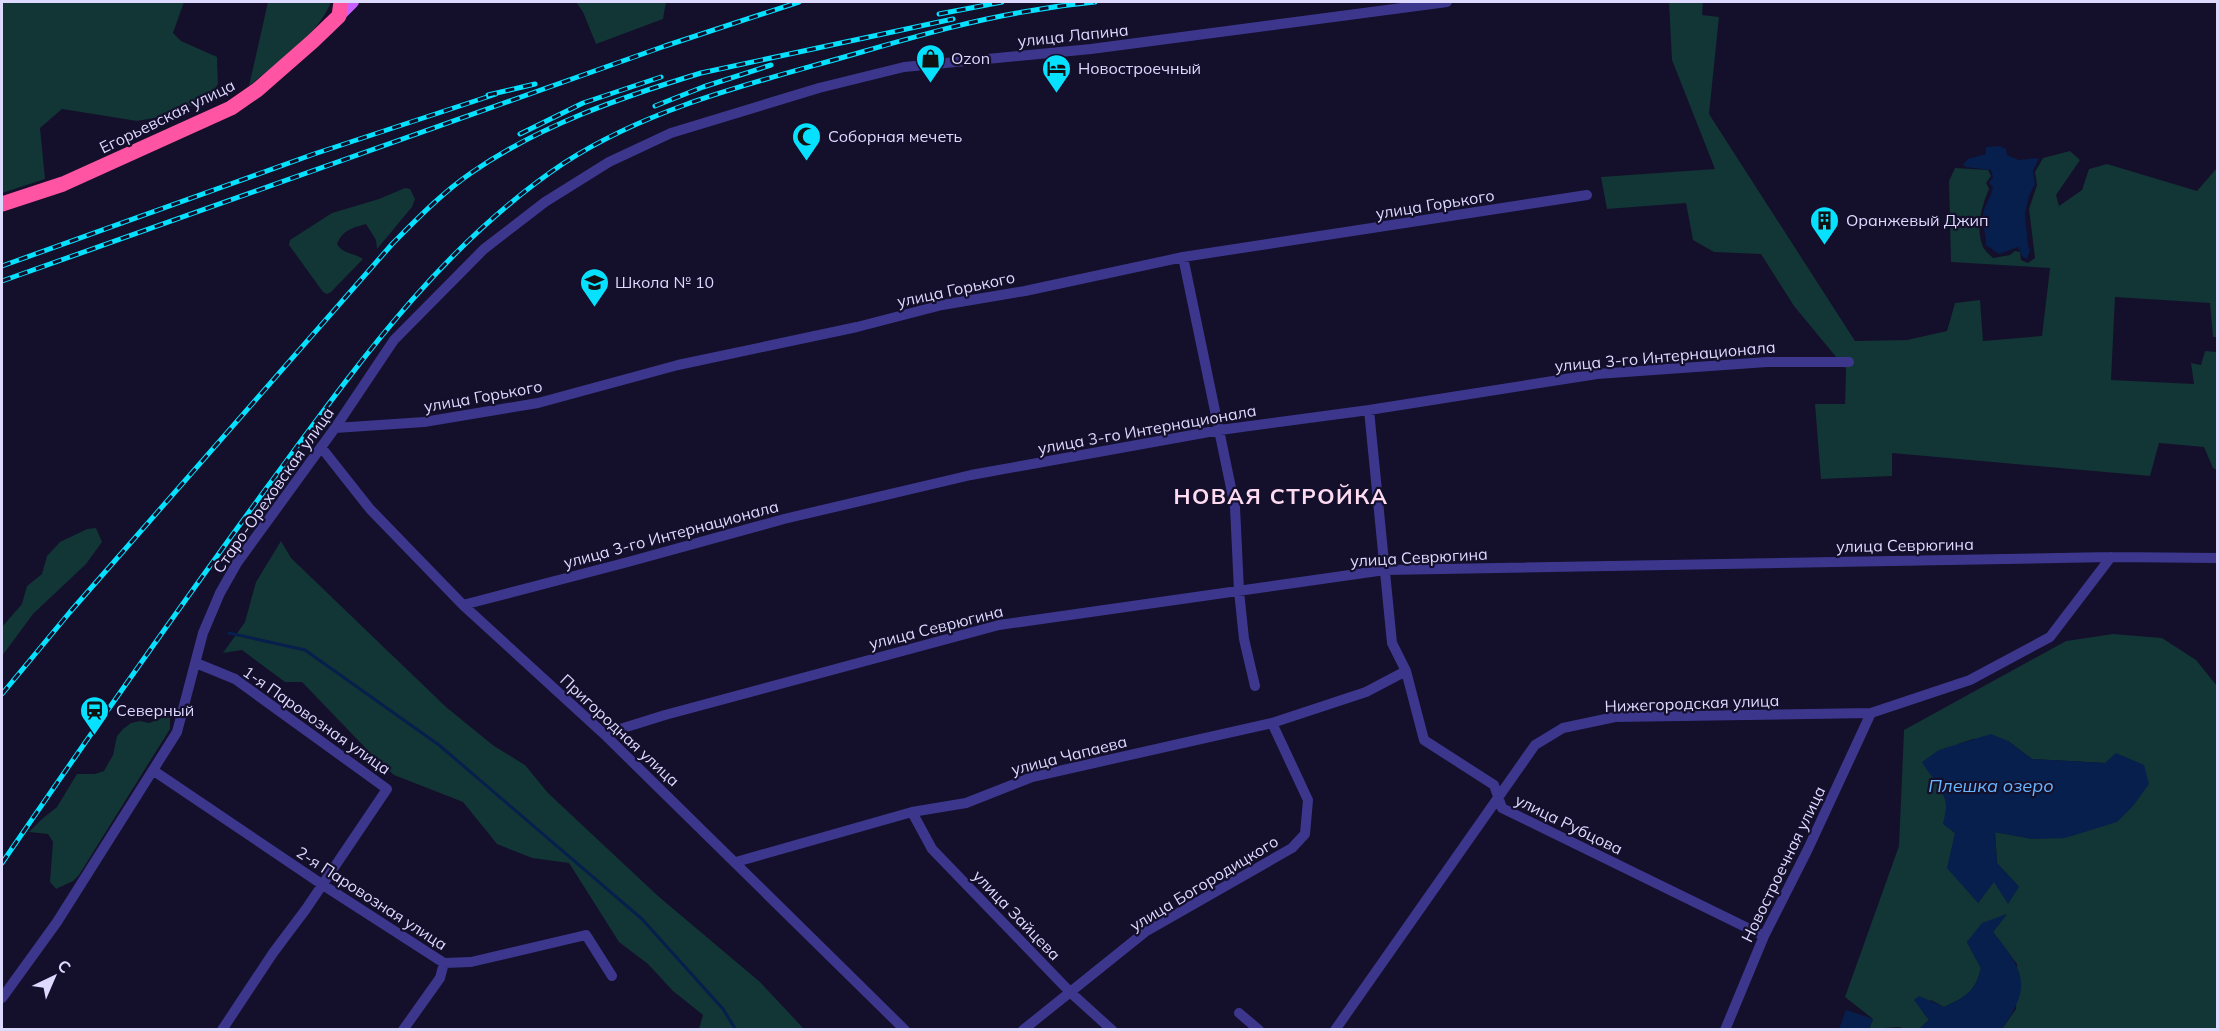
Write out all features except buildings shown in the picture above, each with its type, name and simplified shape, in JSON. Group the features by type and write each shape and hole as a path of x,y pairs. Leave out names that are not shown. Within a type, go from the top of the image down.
{"highway":[{"name":"Егорьевская улица","path":"2,204 63,184 231,108 293,61 340,9"}],"main road":[{"name":"Егорьевская улица","path":"340,9 353,2"}],"street":[{"name":"улица Лапина","path":"609,162 671,132 819,87 904,68 1091,49 1447,2"},
{"name":"Старо-Ореховская улица","path":"2,998 57,922 177,732 203,633 220,593 237,563 336,428 394,340 476,256 545,202 609,162"},
{"name":"улица Горького","path":"336,428 424,422 538,403 678,365 857,327 942,305 1025,291 1183,257 1587,195"},
{"path":"1183,257 1235,507 1244,639 1255,686"},
{"name":"улица 3-го Интернационала","path":"463,604 784,519 949,480 1220,430 1369,410 1597,374 1767,362 1849,362"},
{"name":"улица Рубцова","path":"1369,410 1392,643 1406,671 1424,740 1494,785 1502,808 1764,936"},
{"name":"Пригородная улица","path":"321,447 370,509 463,604 604,734 905,1029"},
{"name":"улица Севрюгина","path":"604,734 665,715 999,625 1384,570 2111,557 2217,558"},
{"name":"Нижегородская улица","path":"1335,1029 1535,745 1563,728 1615,717 1871,713 1970,680 2050,637 2111,557"},
{"name":"1-я Паровозная улица","path":"196,663 235,679 387,789 323,885"},
{"name":"улица Чапаева","path":"736,862 912,812 966,803 1032,777 1272,723 1366,692 1406,671"},
{"name":"Новостроечная улица","path":"1725,1029 1764,936 1808,849 1871,713"},
{"name":"улица Богородицкого","path":"1023,1029 1145,932 1292,848 1305,834 1308,800 1272,723"},
{"name":"2-я Паровозная улица","path":"154,771 444,963 471,962 586,936 612,976"},
{"name":"улица Зайцева","path":"912,812 932,849 1070,992 1112,1029"},
{"path":"222,1029 273,953 323,885"},
{"path":"404,1029 440,978 444,963"},
{"path":"1239,1013 1259,1029"}],"green space":[{"path":"2,2 184,2 173,33 181,41 217,57 218,84 210,96 172,115 137,121 62,109 40,128 45,179 2,193"},
{"path":"268,2 331,2 325,15 306,38 249,86"},
{"path":"576,2 666,2 663,19 596,44 583,12"},
{"path":"1669,2 1703,2 1702,15 1719,17 1709,114 1855,341 1907,340 1947,331 1955,303 1980,300 1983,341 2042,336 2050,268 1951,262 1949,181 1955,168 1988,170 1991,176 1986,183 1989,189 1980,225 1981,240 1985,250 1993,258 2010,255 2015,251 2020,252 2021,260 2028,263 2035,258 2029,209 2037,185 2035,172 2043,158 2070,151 2080,160 2056,195 2059,206 2082,190 2089,169 2107,164 2197,191 2217,168 2217,337 2213,337 2210,303 2115,297 2111,380 2194,384 2191,363 2201,365 2205,351 2217,352 2217,470 2213,468 2204,447 2159,443 2150,476 1892,453 1892,476 1821,479 1815,404 1845,404 1846,369 1794,306 1761,254 1714,252 1693,240 1686,203 1607,209 1601,177 1715,169 1672,60"},
{"path":"405,188 410,189 415,199 412,207 377,249 376,240 366,224 352,228 342,236 337,244 340,248 363,259 331,292 327,294 323,292 289,245 290,240 332,213 379,199"},
{"path":"96,528 102,542 86,564 33,614 2,656 2,627 22,604 27,586 42,574 47,556 60,542 87,529"},
{"path":"281,541 291,558 446,707 494,746 525,765 548,793 658,896 760,982 804,1029 699,1029 703,1015 673,991 648,964 619,942 569,863 532,858 497,844 463,802 394,775 302,682 285,682 242,650 223,653 245,622 256,582"},
{"path":"2113,634 2162,638 2196,660 2217,686 2217,1029 2002,1029 2016,1009 2017,964 1993,932 2006,915 1967,942 1981,968 1969,992 1944,1007 1931,1000 1921,1009 1929,1020 1919,1029 1900,1027 1869,1029 1873,1019 1845,997 1899,846 1904,730 2066,641","holes":["1973,739 2008,741 2032,759 2105,763 2033,839 1995,832 1997,863 2019,887 1994,881 1978,903 1955,833 1944,824 1947,804 1941,788 1958,744"]},
{"path":"170,715 170,729 79,875 73,881 56,889 50,882 53,842 48,834 29,832 57,807 77,774 95,774 104,771 113,755 117,736 123,729 131,723 140,721 149,723"}],"water":[{"path":"1999,146 2006,149 2007,155 2019,160 2039,158 2033,171 2035,184 2025,213 2030,250 2027,259 2022,256 2018,247 1999,254 1986,245 1983,217 1993,187 1989,183 1993,177 1991,170 1963,165 1968,159 1986,154 1986,147"},
{"name":"Плешка озеро","path":"1991,734 2008,741 2032,759 2105,763 2116,753 2144,765 2149,784 2133,806 2117,822 2065,838 2033,839 1995,832 1997,863 2019,887 2008,904 1994,882 1978,903 1947,868 1955,833 1943,824 1946,810 1945,799 1922,762 1939,750"},
{"path":"2007,914 1993,932 2018,969 2021,990 2012,1014 2002,1029 1919,1029 1929,1020 1914,1000 1919,996 1944,1007 1969,992 1981,968 1967,942 1982,923"},
{"path":"1846,1010 1873,1019 1869,1029 1839,1029"}],"waterway":[{"path":"229,633 305,650 439,745 642,919 723,1009 736,1030"}],"railway":[{"path":"2,281 665,46 799,2"},
{"path":"939,14 1002,2"},
{"path":"2,863 200,579 367,354 439,270 478,231 520,196 564,163 594,145 625,129 689,103 951,27 1037,10 1095,2"},
{"path":"2,694 70,612 393,243 440,197 471,173 525,140 553,127 582,114 671,82 701,73 953,19"},
{"path":"655,106 703,87 771,65"},
{"path":"520,134 583,103 661,77"},
{"path":"488,95 535,84"},
{"path":"2,266 314,154 496,94"}],"place":[{"name":"Ozon","path":"930,84"},
{"name":"Новостроечный","path":"1057,94"},
{"name":"Соборная мечеть","path":"807,162"},
{"name":"Оранжевый Джип","path":"1825,246"},
{"name":"Школа № 10","path":"594,308"},
{"name":"Северный","path":"95,736"}],"district":[{"name":"НОВАЯ СТРОЙКА","path":"1281,496"}]}
